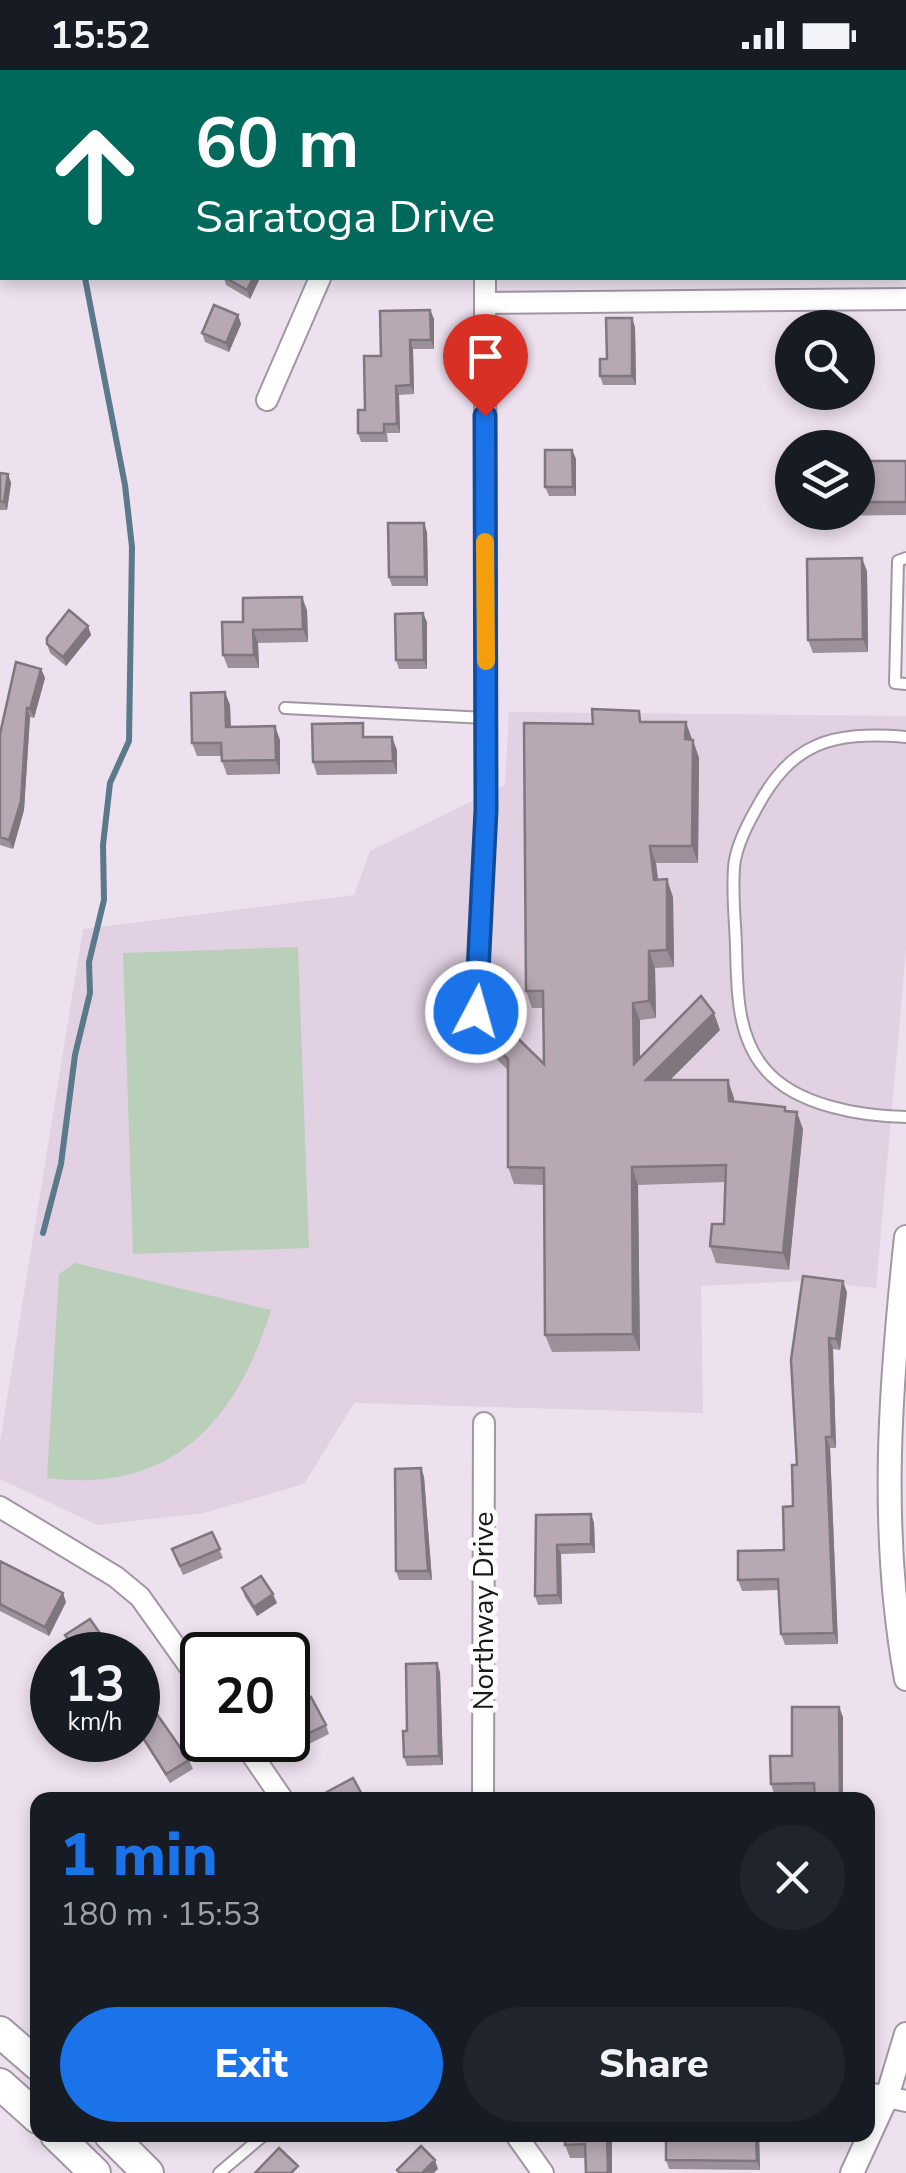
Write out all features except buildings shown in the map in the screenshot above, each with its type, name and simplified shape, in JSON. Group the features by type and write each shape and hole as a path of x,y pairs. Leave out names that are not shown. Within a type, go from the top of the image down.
{"main road":[{"path":"0,2032 30,2058"},
{"path":"0,2084 30,2111"},
{"path":"63,2142 94,2173"},
{"path":"117,2142 148,2173"}],"street":[{"path":"266,400 319,280"},
{"path":"485,280 486,810"},
{"path":"485,302 906,299"},
{"path":"906,1238 889,1433 888,1512 906,1679"},
{"name":"Northway Drive","path":"483,1792 484,1423"},
{"path":"0,1507 116,1576 140,1597 180,1653"},
{"path":"257,1762 278,1792"},
{"path":"875,2123 906,2034"},
{"path":"521,2142 542,2173"},
{"path":"852,2173 866,2142"}],"lane":[{"path":"906,558 898,560 901,620 895,682 906,684"},
{"path":"285,708 486,718"},
{"path":"906,737 863,734 814,744 773,776 734,864 737,1000 751,1048 766,1072 802,1093 858,1115 906,1117"},
{"path":"476,1012 486,810"},
{"path":"219,2173 256,2142"}],"shaded area":[{"path":"509,712 906,716 906,950 876,1288 804,1281 701,1286 703,1413 354,1403 304,1484 204,1513 97,1525 0,1479 0,1442 83,929 354,895 370,851 505,785"}],"green space":[{"path":"298,947 309,1248 133,1254 123,953"},
{"path":"75,1263 271,1310 257,1350 218,1417 193,1442 163,1461 130,1474 91,1480 47,1478 59,1274"}],"waterway":[{"path":"43,1233 61,1164 75,1055 90,993 89,962 104,900 103,845 110,783 129,741 132,547 125,485 85,280"}],"slow traffic":[{"path":"485,542 486,661"}],"route":[{"path":"476,1012 481,982 486,810 485,416"}]}
